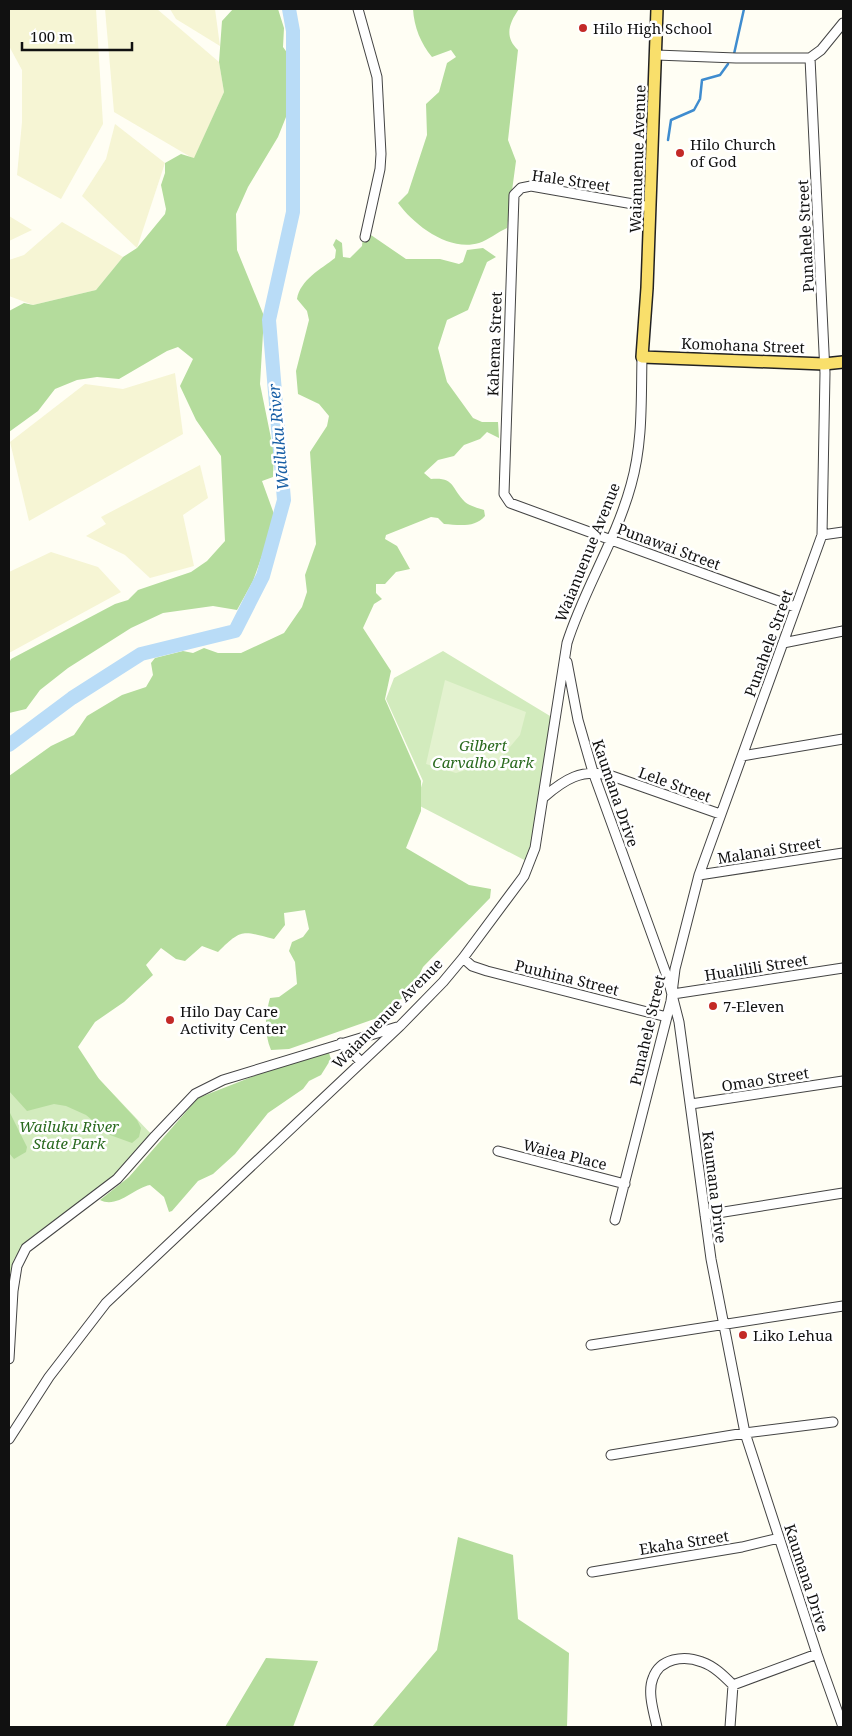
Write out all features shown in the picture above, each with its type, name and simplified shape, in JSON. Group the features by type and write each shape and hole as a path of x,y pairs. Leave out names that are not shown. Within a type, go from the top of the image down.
{"main road":[{"name":"Waianuenue Avenue","path":"642,357 650,207 657,9"},
{"name":"Komohana Street","path":"642,357 824,364 843,362"}],"street":[{"path":"358,9 377,77 381,154 380,169 365,237"},
{"path":"656,55 810,58 821,50 843,23"},
{"name":"Punahele Street","path":"616,1220 673,994 675,969 699,875 822,535 824,364 810,58"},
{"name":"Hale Street","path":"518,190 531,186 650,207"},
{"name":"Kahema Street","path":"506,499 503,491 512,202 518,190"},
{"name":"Waianuenue Avenue","path":"10,1433 48,1377 106,1303 360,1061 400,1026 443,982 463,958 524,876 535,848 563,664 577,611 627,498 635,471 640,437 642,357"},
{"name":"Punawai Street","path":"506,499 513,504 795,607"},
{"path":"822,535 843,532"},
{"path":"783,643 843,632"},
{"name":"Kaumana Drive","path":"567,650 567,670 593,772 673,994 682,1034 705,1215 723,1325 746,1433 816,1654 843,1727"},
{"path":"742,756 843,738"},
{"path":"544,797 559,784 573,777 593,772"},
{"name":"Lele Street","path":"593,772 609,775 720,814"},
{"name":"Malanai Street","path":"699,875 843,853"},
{"path":"661,960 674,956 682,939"},
{"name":"Puuhina Street","path":"463,958 472,966 487,971 667,1017"},
{"name":"Hualilili Street","path":"673,994 843,968"},
{"path":"9,1359 13,1291 17,1266 26,1248 117,1180 195,1094 223,1080 400,1026"},
{"path":"341,1043 348,1047 360,1061"},
{"name":"Omao Street","path":"692,1104 843,1081"},
{"name":"Waiea Place","path":"498,1151 625,1184"},
{"path":"705,1215 843,1193"},
{"path":"590,1345 843,1306"},
{"path":"611,1455 746,1433 833,1422"},
{"name":"Ekaha Street","path":"592,1572 779,1538"},
{"path":"733,1685 816,1654"},
{"path":"657,1727 650,1689 652,1678 659,1667 671,1660 686,1659 702,1662 719,1672 733,1685"},
{"path":"730,1727 733,1685"}],"green space":[{"path":"9,9 96,9 103,124 61,199 17,175 22,122 22,70 9,46"},
{"path":"105,9 157,9 219,62 224,92 194,159 114,112"},
{"path":"170,9 215,9 220,46 176,19"},
{"path":"233,9 278,9 284,28 283,47 288,54 289,88 286,117 278,137 248,187 236,214 237,250 264,316 260,384 274,453 273,477 262,481 274,514 274,522 253,581 237,610 213,606 163,613 131,628 68,668 40,690 26,709 9,713 9,663 11,659 115,604 128,600 138,590 191,572 207,561 225,541 221,456 196,420 180,386 193,359 178,347 167,351 119,379 97,377 77,380 55,389 38,411 9,432 9,311 24,303 33,305 96,290 123,257 137,248 165,214 166,209 161,185 165,173 165,163 181,154 194,158 224,92 219,62 222,21"},
{"path":"413,9 519,9 509,30 511,40 518,50 508,140 516,161 507,228 479,243 468,245 456,244 433,235 413,220 398,203 408,193 427,135 426,104 439,92 447,63 456,57 451,50 432,57 419,35"},
{"path":"115,124 165,163 137,248 82,196 106,159"},
{"path":"9,216 32,230 9,241"},
{"path":"62,222 123,257 96,290 33,305 9,296 9,260 24,255"},
{"path":"368,233 406,259 440,259 459,264 463,262 467,250 483,248 496,257 487,262 468,310 447,320 438,348 447,382 473,418 482,422 498,422 499,438 487,432 480,439 464,445 454,456 438,460 424,473 431,479 444,480 452,484 465,502 484,510 485,516 472,524 461,525 444,524 438,518 431,517 386,535 385,539 397,546 410,569 396,572 385,584 376,584 376,593 382,599 374,604 363,628 391,671 385,699 421,781 421,811 406,848 469,885 491,889 490,898 423,967 409,997 394,1001 380,1017 289,1049 271,1050 266,1031 266,1018 270,998 279,997 297,984 295,962 289,951 292,942 303,937 309,929 305,910 284,913 285,925 274,939 249,933 238,935 218,952 202,946 185,961 176,959 161,948 146,965 153,975 124,1002 95,1022 78,1047 99,1079 137,1120 141,1128 139,1137 132,1143 110,1135 86,1115 66,1106 54,1104 27,1111 9,1091 9,776 51,746 74,735 87,716 122,695 146,687 153,675 151,663 155,658 183,651 193,653 204,648 218,653 241,653 284,633 302,607 307,592 305,575 316,544 310,452 327,426 329,416 319,404 298,394 296,371 309,320 307,311 297,299 302,286 335,258 336,250 333,245 336,239 342,243 343,257 350,258 362,246 363,236"},
{"path":"175,373 183,434 29,521 10,442 85,384 123,389"},
{"path":"200,465 208,498 183,515 194,566 150,578 125,555 86,536 106,524 101,517"},
{"path":"51,552 98,567 121,592 9,653 9,572"},
{"name":"Gilbert Carvalho Park","path":"443,651 555,719 530,863 416,804 423,781 386,699 394,678"},
{"path":"445,680 526,712 520,735 499,760 456,773 426,764"},
{"name":"Wailuku River State Park","path":"67,1045 153,1136 114,1177 30,1238 14,1259 9,1279 9,1091"},
{"path":"322,1052 329,1053 331,1059 321,1075 309,1081 303,1089 268,1113 235,1154 213,1174 198,1181 172,1211 169,1212 164,1197 150,1185 113,1202 100,1200 129,1177 198,1098 269,1070"},
{"path":"9,1111 27,1147 26,1152 14,1159 9,1153"},
{"path":"458,1537 513,1555 518,1619 569,1653 567,1727 372,1727 437,1650"},
{"path":"266,1658 318,1661 293,1727 225,1727"}],"waterway":[{"name":"Wailuku River","path":"9,745 72,698 141,654 235,631 263,576 284,500 269,320 293,212 293,31 289,9"},
{"path":"734,54 744,9"},
{"path":"668,140 671,120 694,110 700,99 702,80 720,75 728,64"}],"place":[{"name":"Hilo High School","path":"583,28"},
{"name":"Hilo Church of God","path":"680,153"},
{"name":"7-Eleven","path":"713,1006"},
{"name":"Hilo Day Care Activity Center","path":"170,1020"},
{"name":"Liko Lehua","path":"743,1335"}]}
